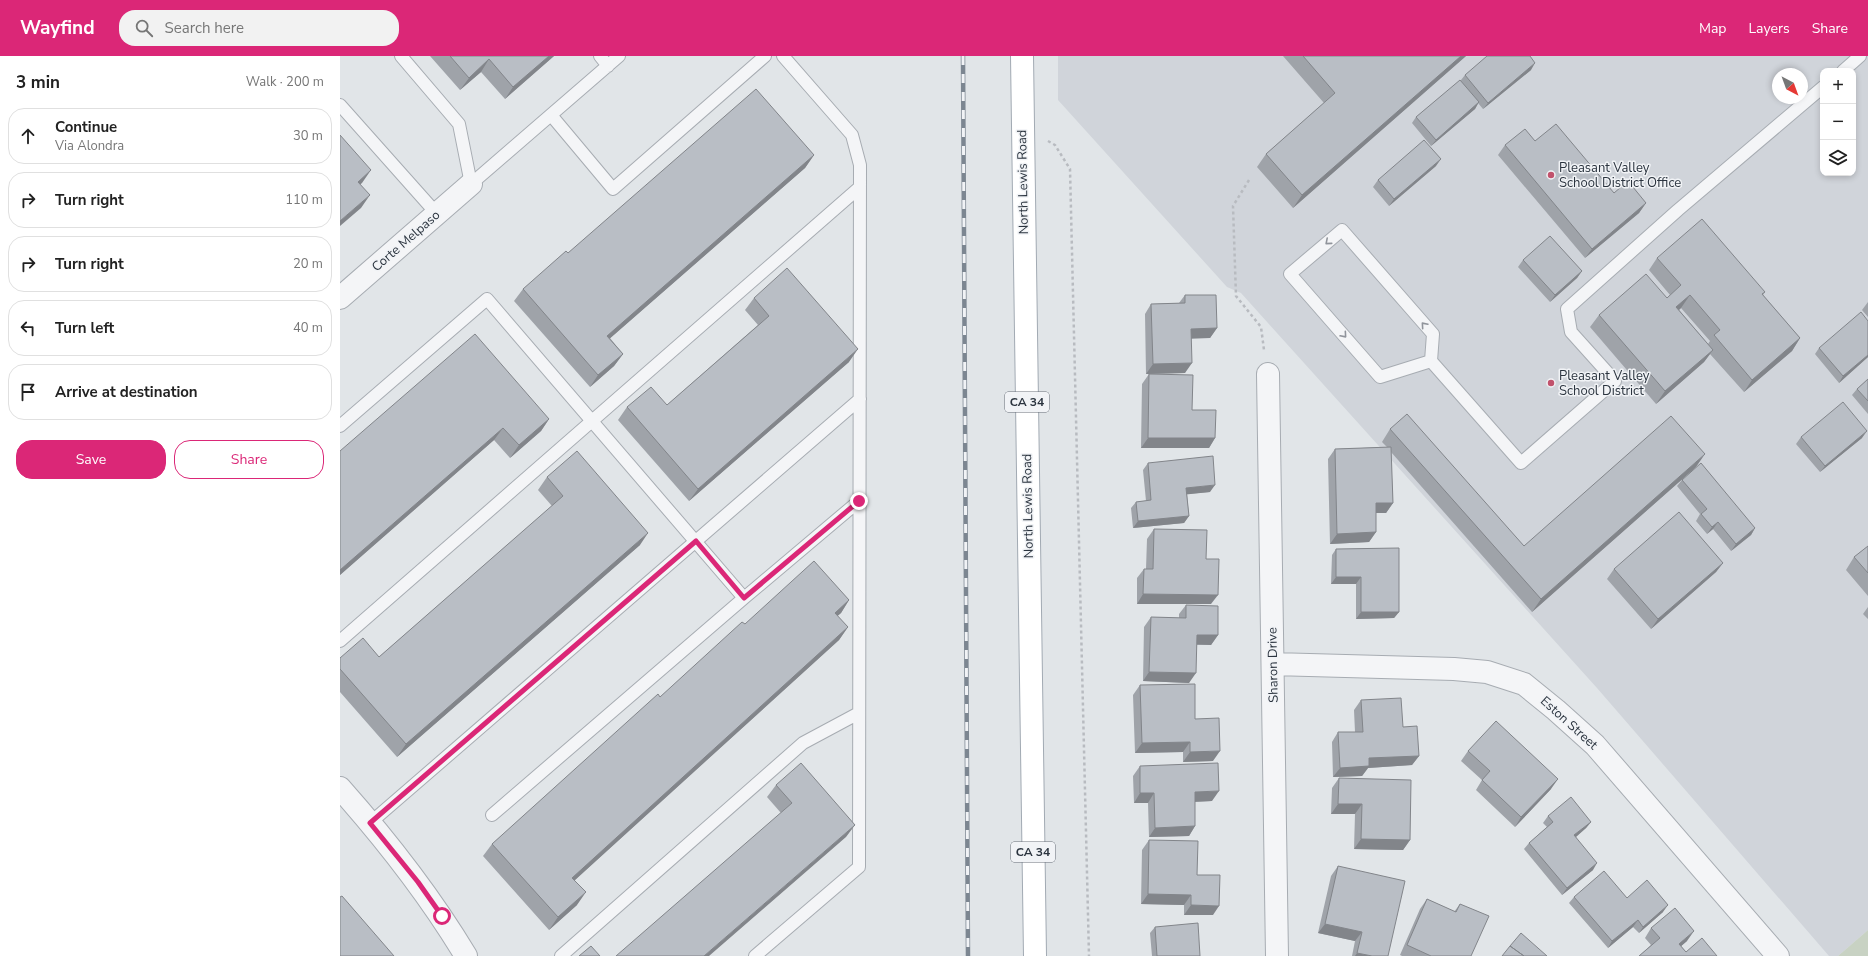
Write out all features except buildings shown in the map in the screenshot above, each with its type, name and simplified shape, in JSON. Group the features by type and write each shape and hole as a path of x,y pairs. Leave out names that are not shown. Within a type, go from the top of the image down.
{"main road":[{"name":"North Lewis Road","path":"1022,56 1035,956"}],"street":[{"name":"Corte Melpaso","path":"340,298 472,184"},
{"name":"Sharon Drive","path":"1268,374 1277,956"},
{"name":"Eston Street","path":"1273,664 1454,669 1488,672 1524,684 1595,744 1778,956"},
{"path":"340,788 418,882 442,916 466,956"}],"lane":[{"path":"401,56 459,124 472,184 552,116 619,56"},
{"path":"600,56 608,66"},
{"path":"552,116 613,189 765,56"},
{"path":"755,956 859,867 860,165 852,134 783,56"},
{"path":"1846,68 1860,56"},
{"path":"1431,361 1380,377 1290,274 1342,230 1433,334 1431,361 1521,463 1615,381 1570,332 1567,309 1678,210 1820,91"},
{"path":"340,105 437,214"},
{"path":"340,641 860,187"},
{"path":"340,426 487,299 744,598"},
{"path":"370,823 860,399"},
{"path":"492,815 859,501"},
{"path":"561,956 803,743 859,713"}],"path":[{"path":"1023,130 1055,145 1070,169 1089,956"},
{"path":"1249,180 1233,206 1236,296 1261,326 1268,374"}],"shaded area":[{"path":"1058,56 1868,56 1868,930 1838,956 1829,956 1597,688 1241,293 1227,287 1058,100"}],"green space":[{"path":"1868,930 1868,956 1838,956"}],"railway":[{"path":"963,56 968,956"}],"place":[{"name":"Pleasant Valley School District Office","path":"1551,175"},
{"name":"Pleasant Valley School District","path":"1551,383"}],"route":[{"path":"442,916 418,882 370,823 696,541 744,598 859,501"}]}
